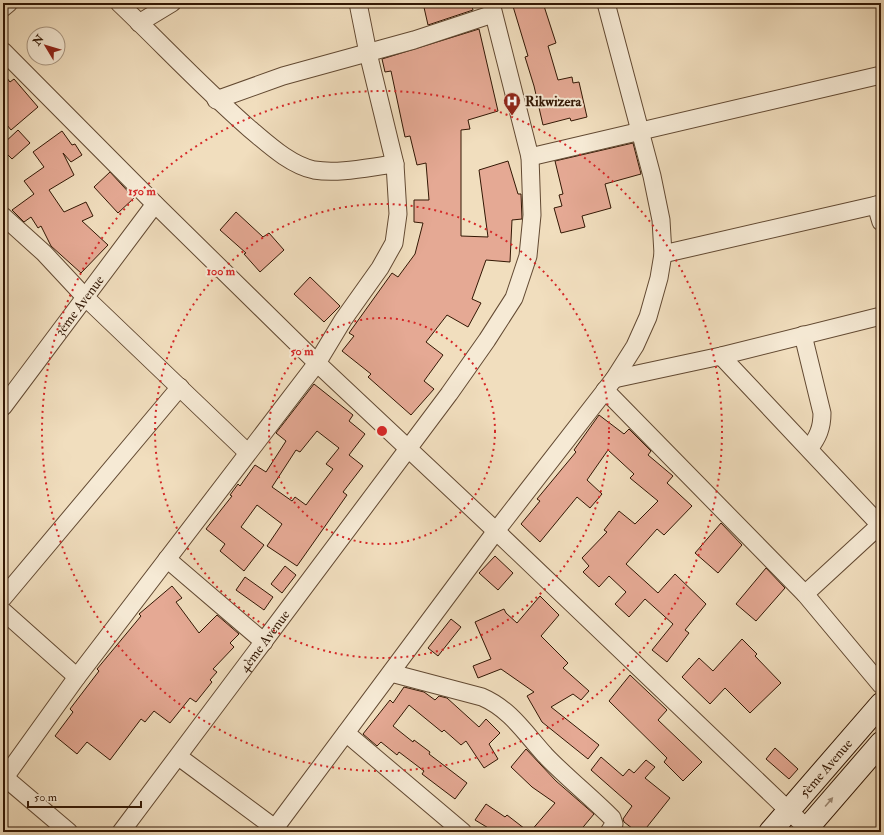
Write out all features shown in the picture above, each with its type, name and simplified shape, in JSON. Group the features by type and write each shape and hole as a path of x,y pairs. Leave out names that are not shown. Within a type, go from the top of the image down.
{"street":[{"path":"3,8 9,3"},
{"path":"118,3 216,100 270,145 292,161 313,170 338,170 395,164"},
{"path":"139,23 172,3"},
{"path":"69,832 4,778 77,677 317,363 339,326 380,268 394,243 398,214 395,164 368,53 358,3"},
{"path":"179,757 277,830 346,733 496,531 609,384 635,346 648,317 659,278 663,254 661,220 640,130 606,3"},
{"path":"216,100 283,76 368,53 492,8"},
{"name":"4ème Avenue","path":"121,832 179,757 408,449 488,340 514,298 528,256 532,214 530,157 492,8"},
{"path":"3,51 155,204 317,363 496,531 808,831"},
{"path":"530,157 640,130 881,75"},
{"name":"3ème Avenue","path":"3,407 155,204"},
{"path":"663,254 879,205 881,222"},
{"path":"3,216 44,253 85,297 248,452"},
{"path":"609,384 881,316"},
{"path":"803,335 822,413 822,426 818,437 809,449"},
{"path":"721,356 881,525 805,594"},
{"path":"609,384 805,594 881,685"},
{"path":"3,598 180,387"},
{"path":"167,559 264,642"},
{"path":"3,611 77,677"},
{"path":"391,673 482,697 496,703 509,713 545,755 612,818 614,824 609,832"},
{"name":"5ème Avenue","path":"770,832 881,704"},
{"path":"346,733 463,832"},
{"name":"5ème Avenue","path":"808,831 881,743"}],"building":[{"path":"423,3 471,3 473,10 428,25"},
{"path":"512,3 543,3 556,43 548,46 558,80 572,77 573,83 579,82 587,117 571,121 570,118 543,125 534,86 525,57 528,56"},
{"path":"479,29 498,111 468,120 470,129 461,130 461,236 488,237 479,170 508,161 518,194 521,194 522,219 512,220 510,262 486,260 472,299 481,303 468,327 447,315 426,342 443,355 424,381 434,389 411,415 368,377 371,374 342,351 354,336 349,333 392,273 398,277 415,254 423,223 414,222 414,200 429,200 426,163 417,165 410,136 405,137 391,71 385,72 382,59"},
{"path":"3,73 10,82 14,79 38,107 11,130 3,120"},
{"path":"18,130 30,143 12,159 3,150 3,144"},
{"path":"62,131 72,145 75,144 82,155 71,162 63,153 74,175 49,190 64,212 86,202 93,216 82,221 108,245 81,273 51,246 41,226 38,228 31,217 24,222 12,210 34,194 24,181 44,167 33,152"},
{"path":"633,143 641,174 605,184 611,208 582,216 585,227 561,233 554,208 562,206 559,195 563,194 555,161"},
{"path":"110,172 134,198 118,213 94,187"},
{"path":"236,212 263,237 269,233 284,250 260,272 244,254 246,253 220,230"},
{"path":"310,277 340,306 324,322 294,294"},
{"path":"314,384 353,415 349,421 365,434 349,455 363,466 343,492 347,495 297,566 267,546 282,524 257,505 241,527 264,545 244,571 220,551 225,544 206,529 232,496 230,495 238,484 240,486 255,465 266,472 286,441 276,433","holes":["317,431 339,448 326,464 333,469 306,505 295,497 292,501 272,487 296,450 300,452"]},
{"path":"599,415 624,434 629,429 651,451 648,455 673,476 667,483 692,506 664,535 657,529 626,564 658,593 675,574 706,604 685,630 689,633 667,662 652,650 673,624 645,599 629,617 615,604 626,592 609,576 599,587 583,572 589,566 582,558 607,532 604,530 619,511 635,524 658,501 630,478 634,474 608,450 587,480 602,494 590,508 577,497 540,542 521,524 540,501 537,499 576,452 574,450"},
{"path":"721,523 742,545 718,573 695,553"},
{"path":"495,556 513,573 498,590 479,573"},
{"path":"285,566 296,575 282,593 271,584"},
{"path":"766,568 785,588 756,621 736,604"},
{"path":"245,577 273,597 264,610 236,590"},
{"path":"172,586 182,598 176,602 199,633 217,615 239,634 230,643 234,647 213,669 217,672 210,680 212,682 196,702 190,698 170,723 154,711 145,722 141,719 110,760 87,742 77,754 55,736 73,712 70,709 99,671 97,669 141,616 139,614"},
{"path":"540,596 559,615 541,636 568,663 563,668 589,691 581,700 573,694 551,707 599,745 588,759 542,722 527,696 534,692 501,669 478,678 473,666 491,659 475,622 504,609 506,613 517,623"},
{"path":"451,619 461,627 438,656 428,648"},
{"path":"742,639 757,654 755,656 781,683 750,713 725,688 710,704 682,677 699,658 713,671"},
{"path":"630,675 667,710 658,720 702,762 683,781 664,762 667,758 609,701"},
{"path":"404,687 424,692 435,700 439,696 447,698 479,727 486,719 500,733 489,744 498,759 484,768 466,741 461,745 444,730 442,732 409,705 393,726 413,742 414,740 430,752 429,754 467,783 455,799 422,774 424,771 399,752 397,755 381,742 377,746 363,734 390,700 393,703"},
{"path":"775,748 798,769 789,779 766,759"},
{"path":"526,749 556,781 594,814 579,832 530,832 555,803 532,787 511,767"},
{"path":"601,757 623,776 629,769 634,773 646,760 655,767 645,778 670,798 643,832 637,832 624,822 623,819 632,806 591,770"},
{"path":"486,804 505,817 507,815 529,832 495,832 475,820"}],"place":[{"name":"Rikwizera","path":"512,116"}]}
